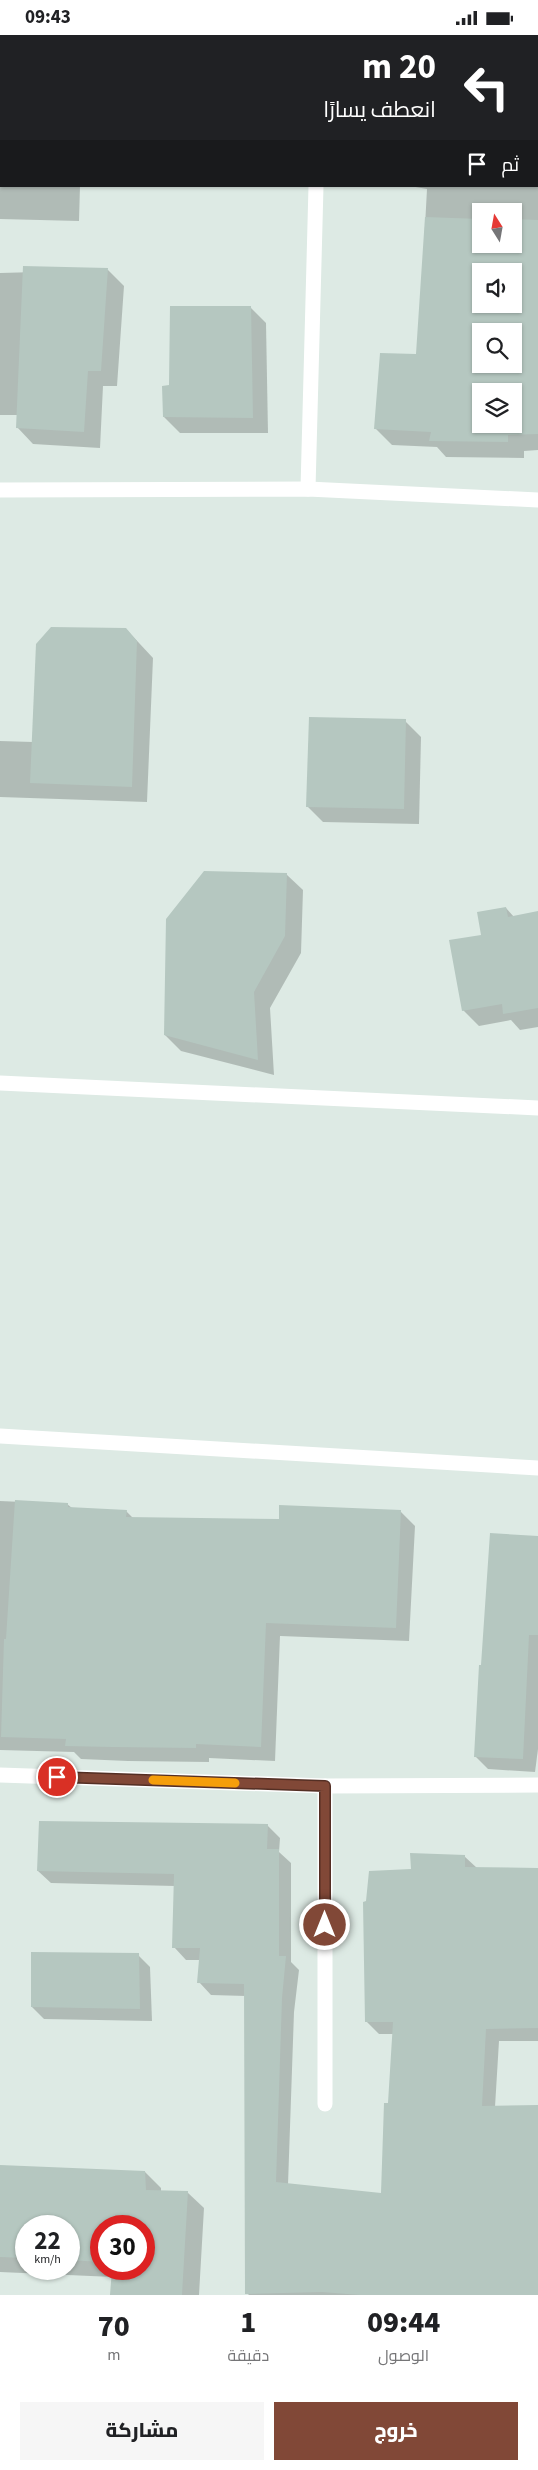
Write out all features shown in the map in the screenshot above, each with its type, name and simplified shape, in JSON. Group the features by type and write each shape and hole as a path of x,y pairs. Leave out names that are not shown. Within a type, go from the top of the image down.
{"street":[{"path":"308,489 316,187"},
{"path":"0,490 308,489 538,500"},
{"path":"0,1083 538,1108"},
{"path":"0,1436 538,1467"},
{"path":"0,1775 325,1786 538,1785"},
{"path":"325,1786 325,2104"}],"building":[{"path":"425,217 472,219 472,253 522,253 522,219 538,220 538,434 508,435 508,442 429,441 431,432 374,429 380,353 416,354"},
{"path":"23,266 108,268 101,371 88,371 84,432 16,428"},
{"path":"170,306 251,306 253,418 163,417 162,386 169,385"},
{"path":"51,627 126,628 137,641 132,787 30,783 36,644"},
{"path":"309,717 406,719 404,809 306,807"},
{"path":"204,871 287,873 285,936 254,992 258,1060 164,1035 166,919"},
{"path":"506,907 508,917 538,911 538,1008 503,1014 502,1004 462,1011 449,940 481,935 477,912"},
{"path":"15,1500 68,1503 68,1507 127,1510 126,1517 279,1519 279,1505 401,1510 396,1628 266,1623 261,1747 196,1744 196,1748 65,1746 66,1739 1,1737 4,1639 6,1639"},
{"path":"490,1533 538,1536 538,1635 529,1635 523,1759 474,1757 479,1665 481,1665"},
{"path":"39,1821 268,1824 267,1849 279,1849 279,1956 286,1956 282,1998 276,2182 381,2193 384,2103 388,2103 393,2022 365,2022 363,1902 366,1901 369,1871 411,1869 410,1853 465,1855 465,1867 538,1868 538,2028 486,2029 482,2106 538,2105 538,2295 360,2295 322,2292 245,2294 244,1984 197,1983 200,1948 172,1948 174,1874 37,1871"},
{"path":"31,1952 139,1953 140,2009 31,2007"},
{"path":"0,2165 145,2171 146,2190 188,2191 182,2295 110,2295 111,2280 155,2280 155,2215 90,2215 90,2261 80,2261 80,2215 15,2215 15,2258 0,2257"}],"slow traffic":[{"path":"153,1780 235,1783"}],"route":[{"path":"57,1777 325,1786 325,1925"}]}
